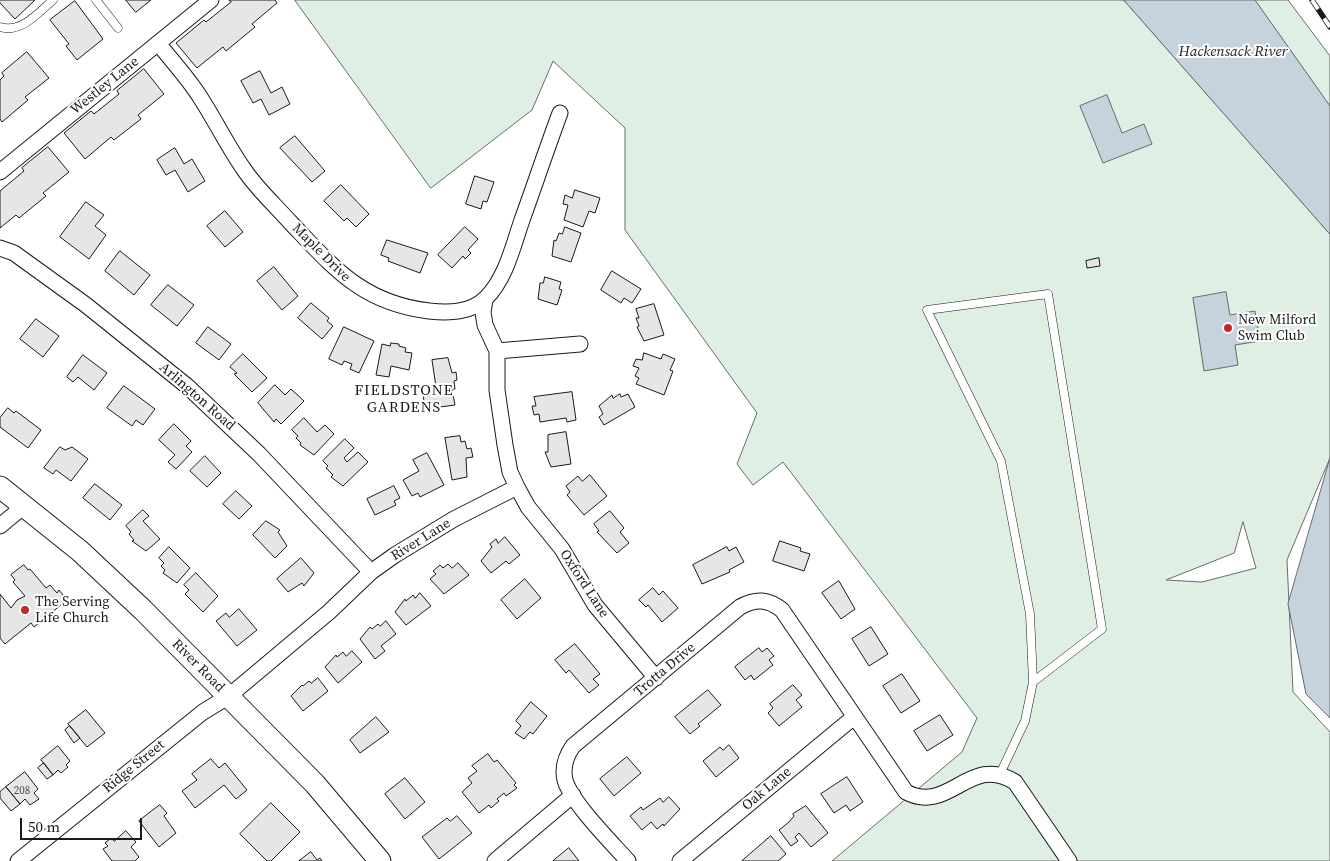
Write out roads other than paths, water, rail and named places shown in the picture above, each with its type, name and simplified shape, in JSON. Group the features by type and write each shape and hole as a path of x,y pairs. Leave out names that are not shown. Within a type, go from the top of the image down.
{"main road":[{"name":"River Road","path":"0,487 102,571 315,784 380,861"}],"street":[{"name":"Westley Lane","path":"0,172 211,0"},
{"name":"Maple Drive","path":"158,43 199,95 224,139 254,184 337,272 374,296 399,305 422,310 444,312 466,310 485,300 500,279 560,113"},
{"name":"Arlington Road","path":"0,248 14,253 86,305 187,386 259,454 371,572"},
{"path":"485,300 483,312 485,325 497,351 497,390 505,446 510,472 516,487"},
{"path":"497,351 580,344"},
{"name":"River Lane","path":"229,696 322,618 371,572 429,533 516,487"},
{"name":"Oxford Lane","path":"516,487 528,507 562,549 588,596 656,678"},
{"path":"0,526 24,506"},
{"name":"Trotta Drive","path":"572,795 565,780 564,768 567,756 573,746 740,607 750,601 762,600 774,603 782,610 901,786 913,796 931,798 982,774 1000,774"},
{"name":"Ridge Street","path":"18,861 203,712 229,696"},
{"name":"Oak Lane","path":"680,861 854,717"},
{"path":"1000,774 1015,782 1069,861"},
{"path":"495,861 572,795 628,861"}],"lane":[{"path":"0,27 15,28 24,24 53,0"},
{"path":"96,0 118,28"},
{"path":"1000,774 1025,720 1033,682 1030,614 1001,461 927,310 1048,294 1102,629 1033,682"}],"water":[{"name":"Hackensack River","path":"1124,0 1255,0 1330,106 1330,234"},
{"path":"1107,95 1122,133 1144,124 1152,144 1103,163 1080,106"},
{"name":"New Milford Swim Club","path":"1226,292 1230,315 1255,311 1260,341 1235,345 1238,365 1204,371 1193,298"},
{"path":"1330,458 1330,718 1306,694 1288,604"}],"railway":[{"path":"1312,0 1330,27"}],"place":[{"name":"New Milford Swim Club","path":"1228,328"},
{"name":"The Serving Life Church","path":"25,610"}],"district":[{"name":"FIELDSTONE GARDENS","path":"404,400"}]}
